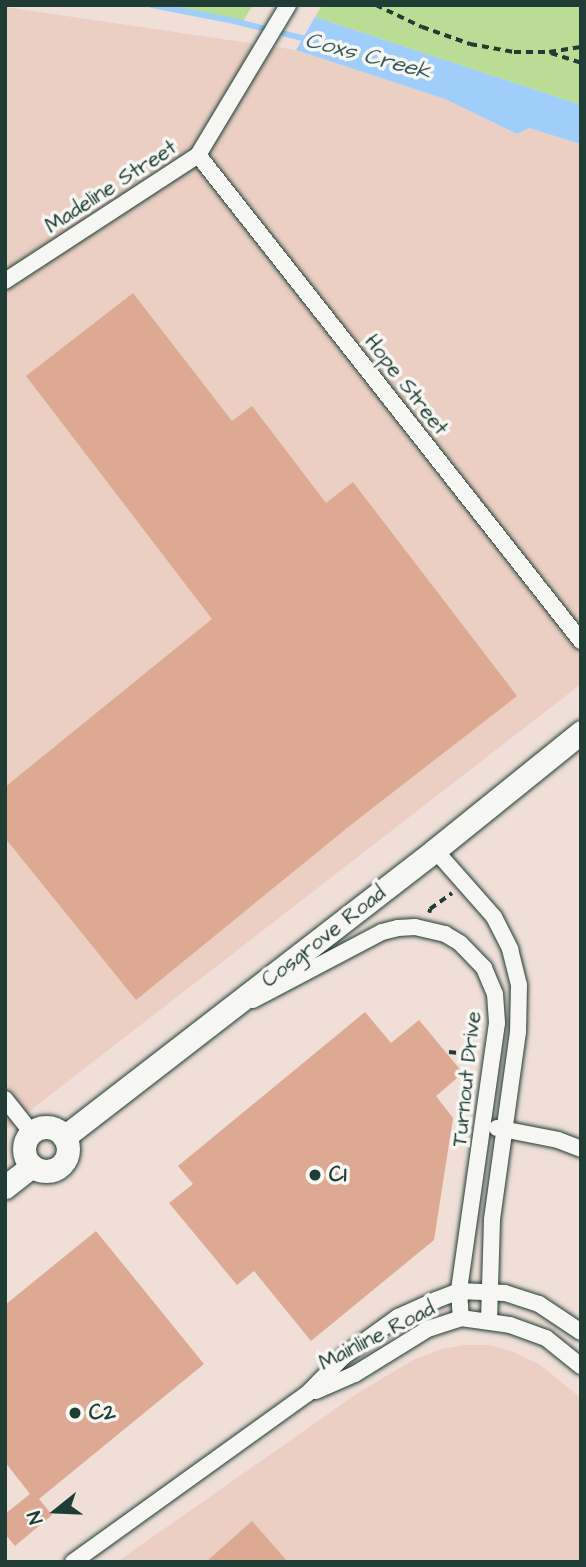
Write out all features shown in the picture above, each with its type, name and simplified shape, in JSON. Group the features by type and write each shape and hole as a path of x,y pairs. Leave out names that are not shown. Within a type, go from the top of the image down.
{"main road":[{"name":"Cosgrove Road","path":"64,1137 227,1013 581,732"},
{"path":"45,1128 59,1132 64,1137 68,1150 63,1163 45,1171 32,1166 24,1149 32,1133 45,1128"},
{"path":"5,1187 32,1166"}],"street":[{"name":"Madeline Street","path":"5,281 198,155 288,7"},
{"name":"Hope Street","path":"198,155 581,641"},
{"name":"Turnout Drive","path":"435,850 494,917 516,968 520,1006 492,1220 489,1321"},
{"name":"Turnout Drive","path":"227,1013 382,932 415,927 445,934 471,953 484,968 495,994 497,1023 459,1291 461,1318"},
{"path":"5,1099 32,1133"},
{"path":"484,1126 558,1140 581,1149"},
{"name":"Mainline Road","path":"73,1562 307,1394 344,1356 398,1317 459,1291 489,1291 539,1304 581,1332"},
{"name":"Mainline Road","path":"307,1394 355,1374 428,1329 461,1318 489,1321 546,1338 581,1366"}],"path":[{"path":"376,5 422,27 470,44 514,52 549,52 581,47"},
{"path":"549,52 581,62"},
{"path":"428,919 430,909 454,891"},
{"path":"449,1052 479,1056"}],"shaded area":[{"path":"5,7 296,50 445,99 517,134 529,128 581,144 581,684 5,1130"},
{"path":"463,1345 490,1345 511,1351 539,1364 581,1398 581,1562 117,1562 358,1393 413,1360 442,1349"}],"green space":[{"path":"164,5 253,5 243,21"},
{"path":"322,5 581,5 581,105 315,17"}],"water":[{"path":"315,17 581,105 581,144 529,128 517,134 445,99 296,50"}],"building":[{"path":"133,293 232,421 252,406 326,503 353,482 517,696 352,824 136,1000 5,838 5,787 212,619 26,376"},
{"name":"C1","path":"365,1012 391,1043 419,1020 463,1073 436,1096 453,1118 434,1240 311,1341 254,1271 237,1285 169,1203 193,1184 178,1166"},
{"name":"C2","path":"96,1231 204,1364 39,1499 52,1515 15,1546 5,1534 5,1514 30,1494 5,1462 5,1305"},
{"path":"252,1521 288,1562 206,1562"}],"waterway":[{"name":"Coxs Creek","path":"152,5 234,21 310,40"}],"place":[{"name":"C1","path":"315,1175"},
{"name":"C2","path":"75,1413"}]}
